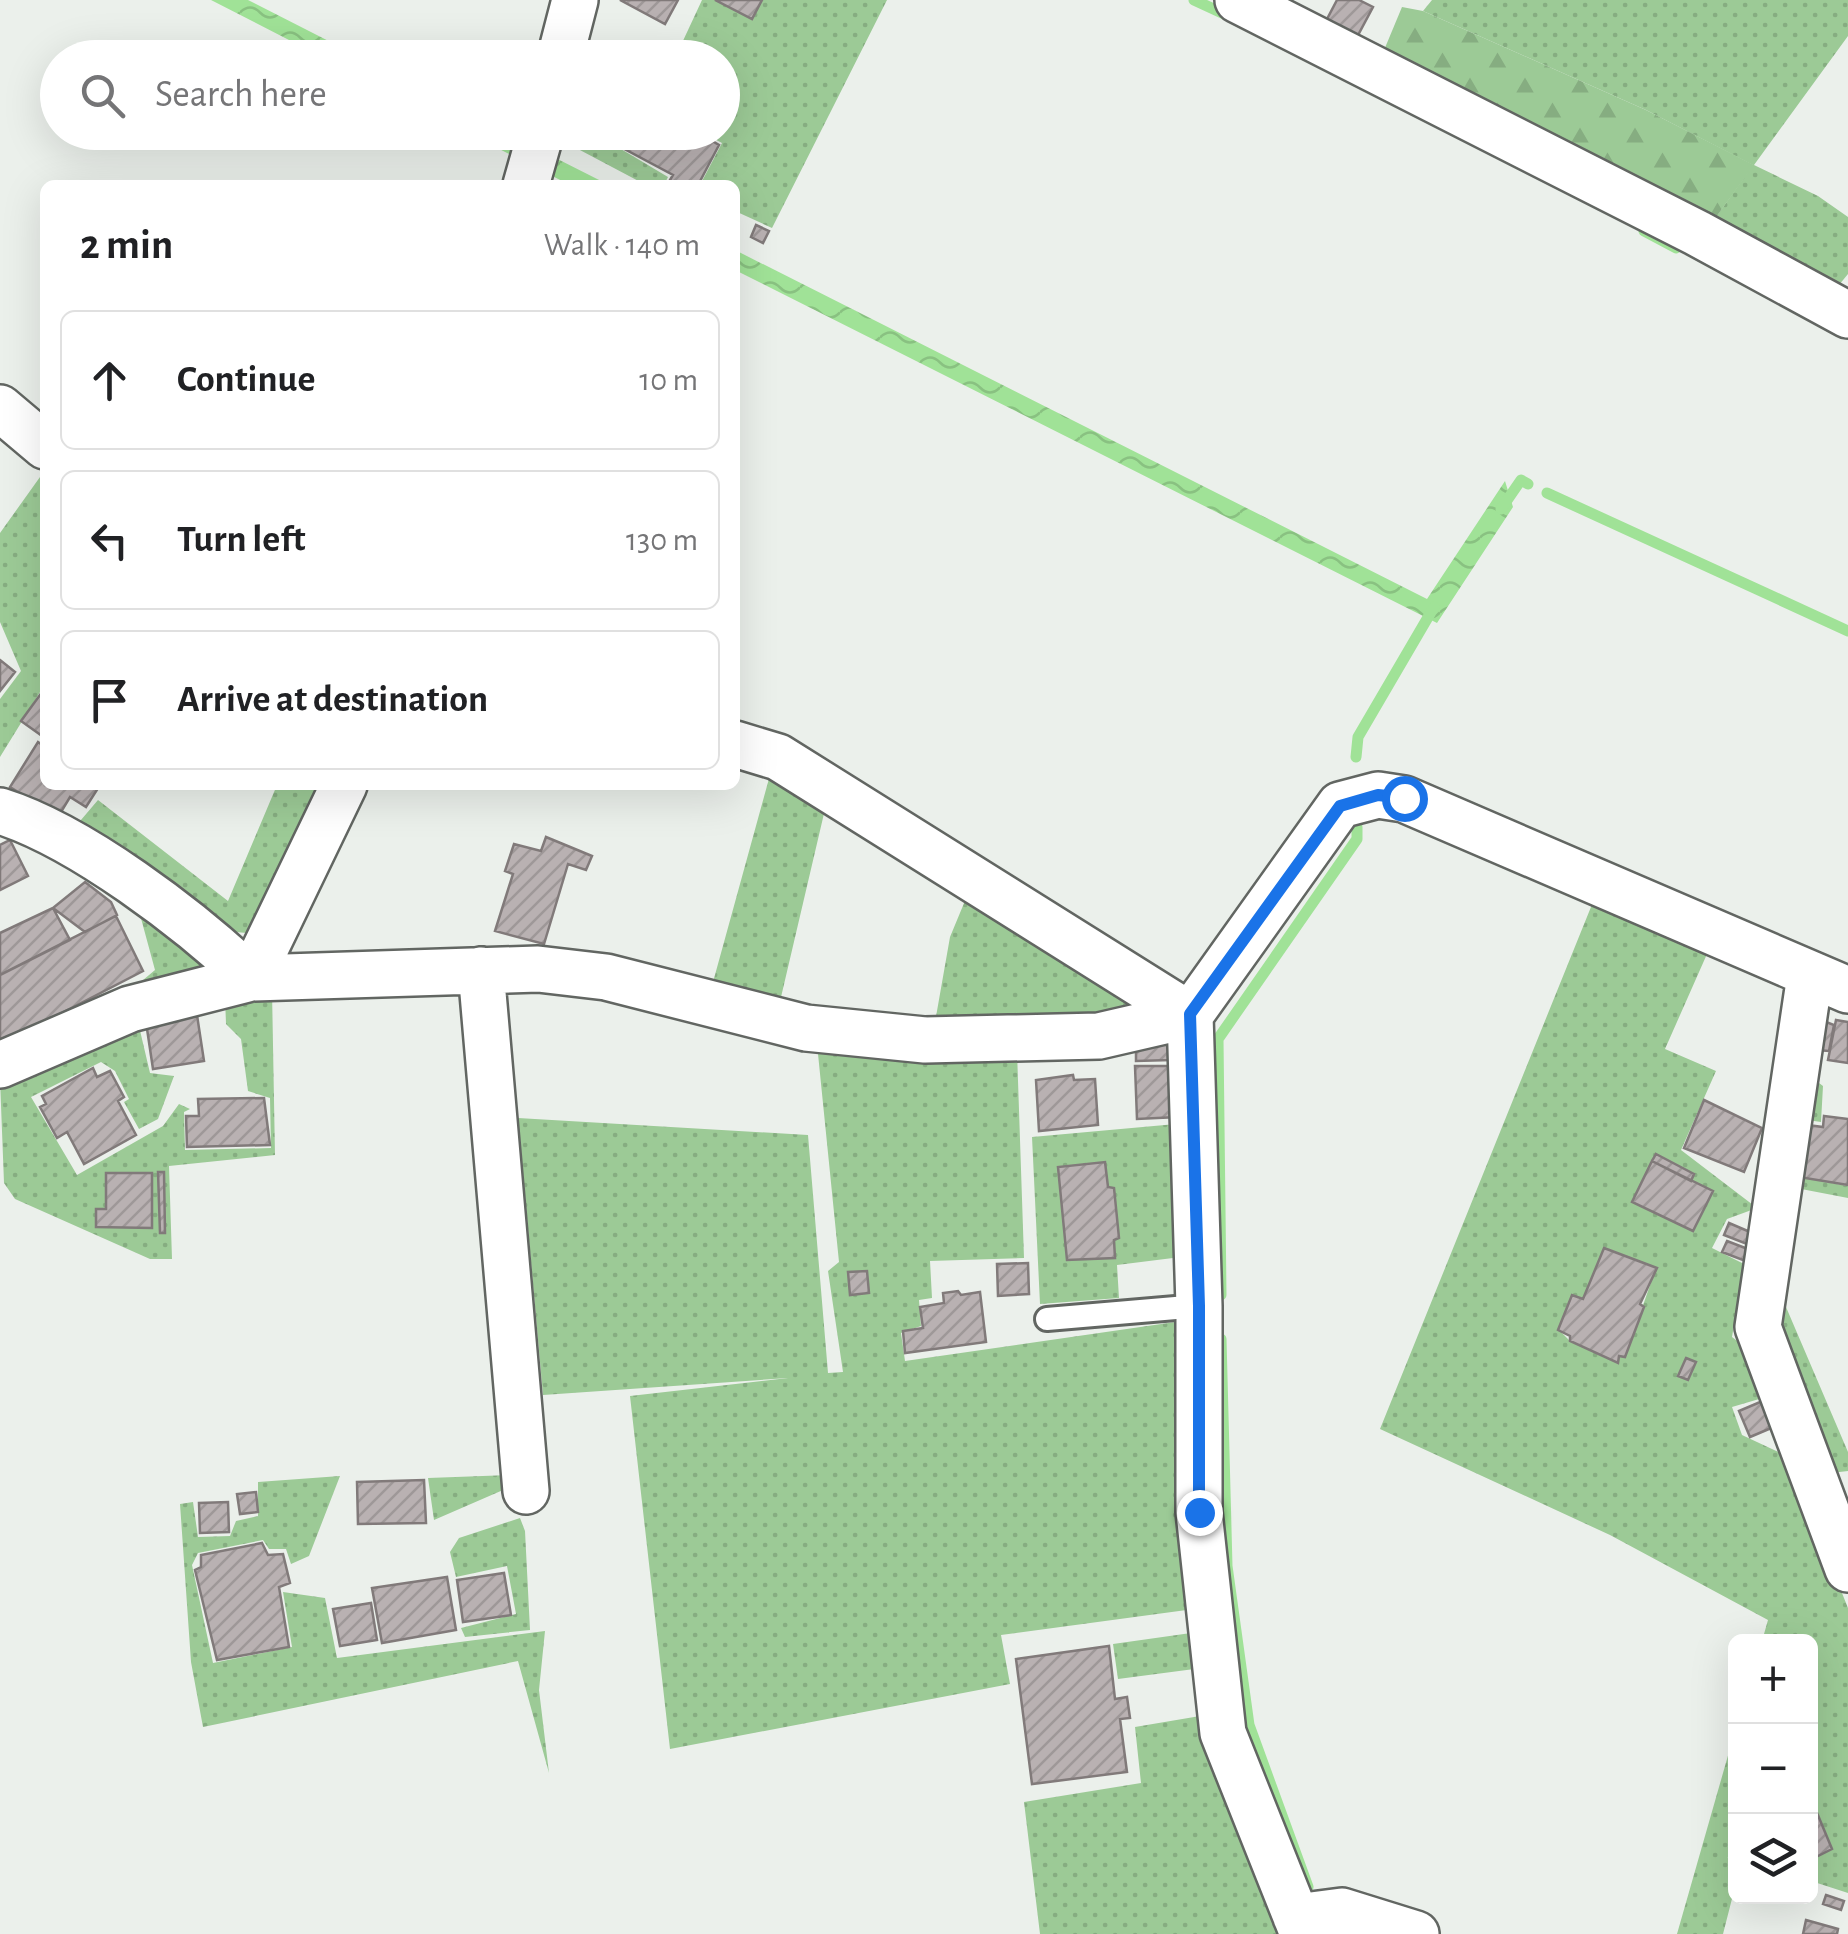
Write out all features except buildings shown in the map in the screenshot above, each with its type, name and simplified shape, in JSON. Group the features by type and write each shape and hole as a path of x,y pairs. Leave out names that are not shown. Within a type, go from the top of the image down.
{"street":[{"path":"565,40 575,0"},
{"path":"1238,0 1697,232 1848,315"},
{"path":"527,180 536,150"},
{"path":"0,408 40,442"},
{"path":"740,746 778,757 1190,1014"},
{"path":"251,978 342,790"},
{"path":"1416,1934 1342,1912 1299,1926 1223,1732 1199,1512 1199,1306 1190,1014 1340,806 1378,795 1404,798 1829,982 1758,1327 1848,1569"},
{"path":"0,811 23,818 92,858 178,916 251,978"},
{"path":"0,1064 130,1009 251,978 538,969 606,977 806,1028 925,1040 1100,1036 1190,1014"},
{"path":"482,970 526,1491"}],"lane":[{"path":"1048,1319 1199,1306"}],"green space":[{"path":"702,0 887,0 772,228 740,213 740,180 703,180 718,150 740,150 740,40 683,40"},
{"path":"1432,0 1848,0 1848,36 1754,165 1818,196 1848,217 1848,274 1834,291 1711,224 1753,165 1646,110 1423,11"},
{"path":"1402,7 1423,11 1646,110 1754,165 1711,224 1382,55"},
{"path":"580,150 623,150 668,177 637,180"},
{"path":"40,477 40,692 0,757 0,699 21,671 0,622 0,533"},
{"path":"770,775 826,805 778,1010 710,993"},
{"path":"275,790 322,790 258,934 235,932 220,924 75,827 98,800 228,901"},
{"path":"967,896 1137,1001 1137,1013 934,1028 950,937"},
{"path":"1593,902 1707,954 1665,1049 1716,1071 1681,1150 1757,1208 1727,1219 1712,1248 1744,1264 1732,1337 1745,1347 1766,1397 1732,1407 1742,1435 1787,1456 1848,1608 1848,1893 1818,1883 1818,1856 1832,1849 1818,1814 1818,1634 1764,1634 1768,1620 1610,1535 1380,1429","holes":["1604,1248 1656,1268 1625,1357 1619,1356 1617,1363 1570,1341 1558,1329 1572,1295 1583,1299"]},
{"path":"139,911 210,963 210,976 124,996 155,970"},
{"path":"272,990 275,1155 169,1166 172,1259 150,1259 15,1199 4,1183 0,1079 138,1022 150,1073 174,1076 158,1119 139,1129 124,1102 129,1099 115,1071 101,1062 31,1097 77,1175 163,1126 179,1104 190,1109 184,1112 185,1150 271,1148 270,1098 248,1091 241,1039 226,1024 225,997"},
{"path":"817,1044 1017,1051 1024,1258 930,1261 932,1298 919,1300 921,1326 901,1333 905,1361 1182,1321 1194,1609 1001,1635 1010,1684 670,1749 630,1396 788,1378 543,1395 518,1118 808,1135 828,1373 843,1372 828,1271 839,1262"},
{"path":"1811,1077 1823,1086 1821,1122 1807,1120 1798,1177 1848,1186 1848,1198 1796,1188"},
{"path":"1176,1124 1181,1257 1117,1265 1119,1298 1040,1304 1032,1137","holes":["1104,1162 1108,1187 1114,1188 1119,1238 1114,1240 1115,1257 1067,1260 1058,1167"]},
{"path":"1780,1293 1848,1452 1848,1471 1831,1473 1775,1330"},
{"path":"512,1475 510,1487 434,1520 428,1478"},
{"path":"340,1476 309,1556 291,1564 286,1549 269,1549 263,1540 198,1553 192,1565 213,1663 292,1647 283,1592 325,1598 337,1658 545,1631 539,1690 549,1773 518,1661 203,1727 191,1662 180,1504 193,1502 198,1537 230,1536 236,1521 258,1516 258,1482"},
{"path":"520,1518 525,1531 530,1630 465,1637 461,1628 516,1614 507,1566 456,1577 450,1552 459,1538"},
{"path":"1198,1632 1202,1668 1118,1679 1113,1644"},
{"path":"1206,1715 1287,1934 1040,1934 1024,1802 1141,1783 1135,1727"},
{"path":"1728,1756 1731,1904 1723,1934 1677,1934"}],"water":[{"path":"211,0 248,0 327,40 289,40"},
{"path":"501,150 540,150 599,180 560,180"},
{"path":"740,253 1427,599 1505,481 1513,507 1437,623 740,273"}],"waterway":[{"path":"1194,0 1233,18"},
{"path":"1644,231 1676,248"},
{"path":"1501,509 1521,480 1528,484"},
{"path":"1547,493 1848,631"},
{"path":"1356,757 1358,737 1434,607"},
{"path":"1221,1295 1218,1039 1357,839 1357,827"},
{"path":"1221,1339 1227,1566 1249,1725 1308,1887"}],"route":[{"path":"1199,1512 1199,1306 1190,1014 1340,806 1378,795 1404,798"}]}
